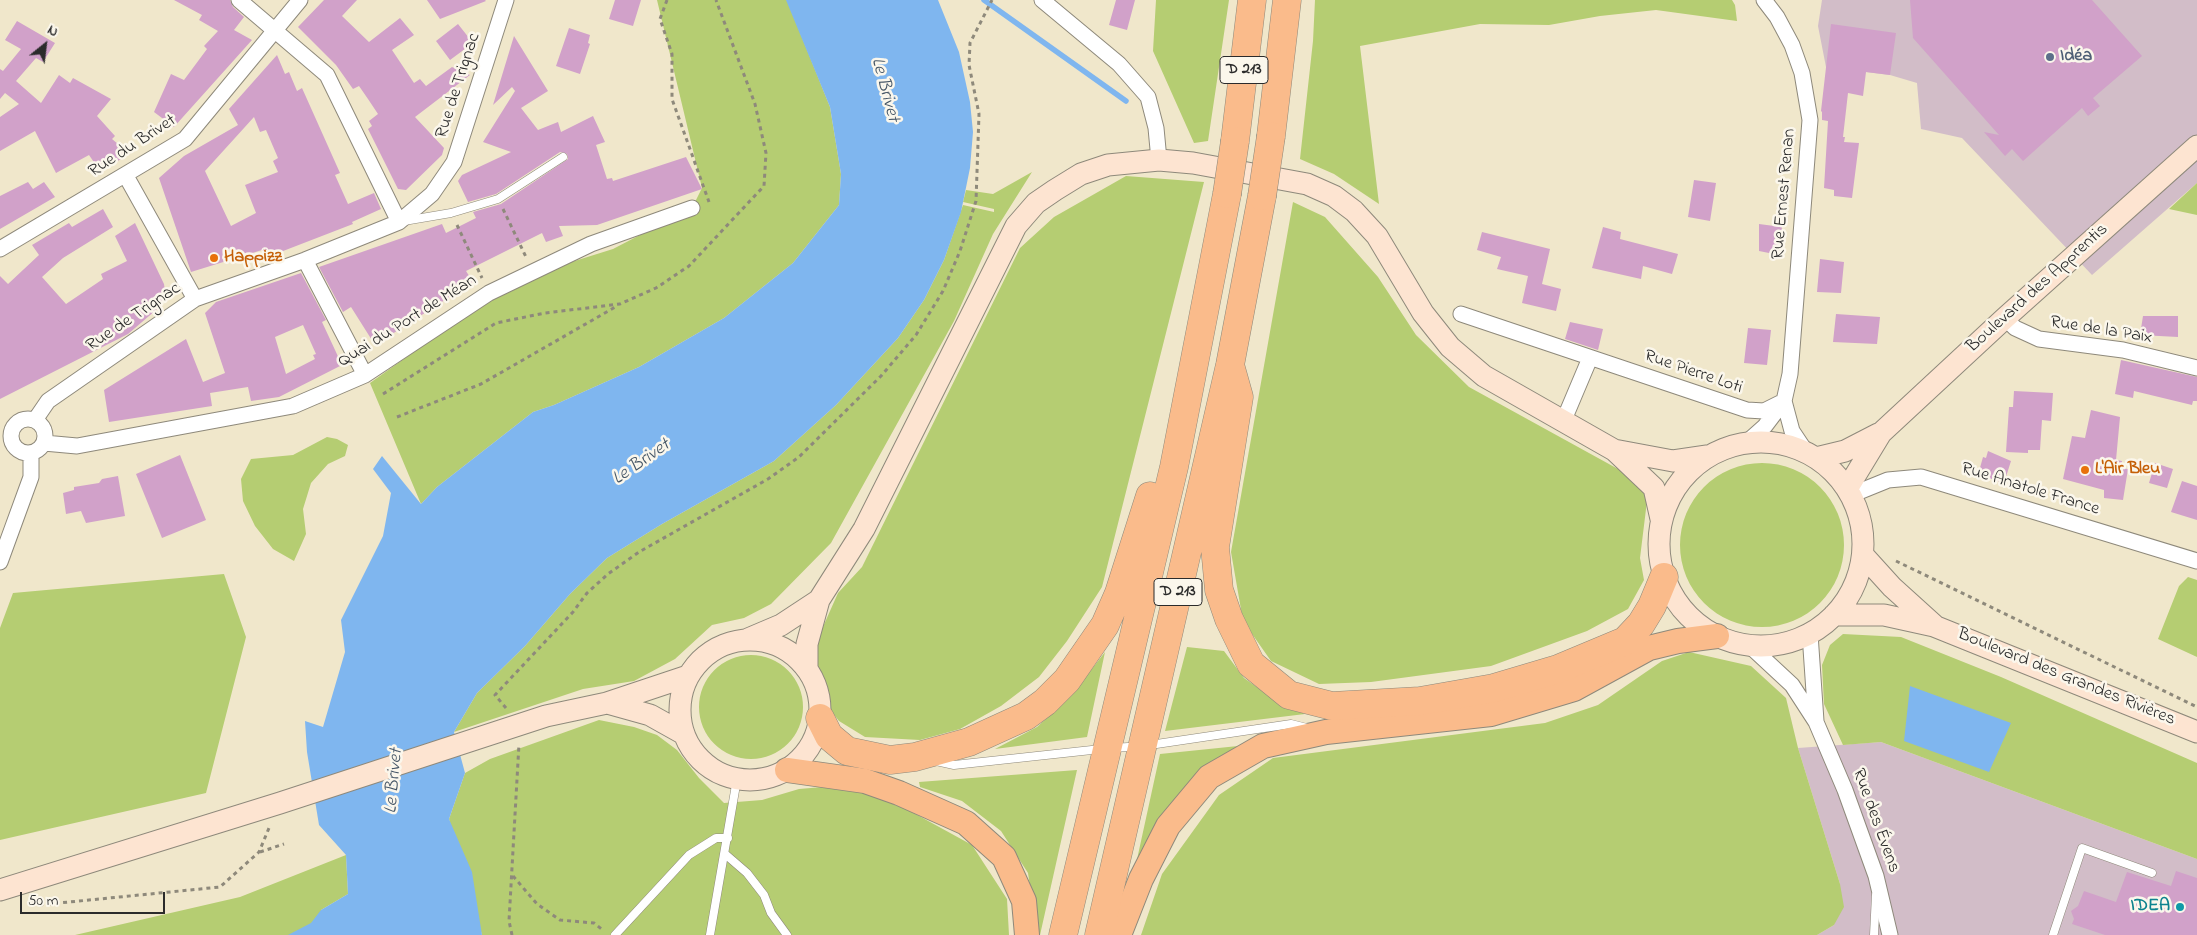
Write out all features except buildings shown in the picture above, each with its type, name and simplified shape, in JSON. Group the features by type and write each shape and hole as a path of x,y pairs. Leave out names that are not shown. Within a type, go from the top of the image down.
{"highway":[{"name":"D 213","path":"1063,935 1174,467 1197,356 1236,141 1252,0"},
{"name":"D 213","path":"1099,935 1230,365 1262,196 1287,0"},
{"path":"820,718 829,736 847,751 890,760 915,757 970,742 1026,716 1045,702 1067,680 1105,625 1119,593 1150,495 1177,387 1197,356"},
{"path":"1230,365 1239,397 1215,548 1218,590 1229,619 1251,664 1289,695 1332,706 1420,700 1494,688 1558,669 1625,640 1642,624 1664,577"}],"main road":[{"name":"Boulevard des Apprentis","path":"1811,455 1845,451 1881,433 2005,318 2197,146"},
{"path":"807,668 807,644 819,600 864,529 1016,226 1036,203 1082,174 1108,165 1159,160 1194,163 1307,184 1334,196 1354,211 1377,236 1423,313 1450,347 1484,376 1614,450 1654,488 1662,519"},
{"name":"Boulevard des Apprentis","path":"1849,492 1881,433"},
{"path":"1747,442 1787,445 1811,455 1828,467 1849,492 1860,519 1863,549 1854,588 1834,616 1810,634 1781,644 1750,646 1717,636 1694,621 1676,601 1664,577 1659,548 1662,519 1671,494 1688,472 1710,455 1728,447 1747,442"},
{"path":"1614,450 1673,461 1710,455"},
{"name":"Boulevard des Grandes Rivières","path":"1863,549 1892,587 1934,626"},
{"path":"747,640 781,625 819,600"},
{"name":"Boulevard des Grandes Rivières","path":"1834,616 1884,615 1934,626 2197,732"},
{"path":"1119,935 1141,878 1168,826 1209,777 1263,746 1326,732 1491,714 1574,689 1648,648 1678,641 1717,636"},
{"path":"747,640 770,642 791,652 807,668 816,684 820,700 820,718 815,738 804,756 788,770 771,777 754,780 737,779 714,770 696,755 684,734 680,714 681,694 688,676 699,661 713,650 730,642 747,640"},
{"path":"8,887 280,803 515,726 565,711 606,703 688,676"},
{"path":"606,703 650,715 684,734"},
{"path":"788,770 865,781 899,793 966,823 1004,857 1024,901 1027,935"}],"street":[{"path":"239,0 327,75 399,222"},
{"name":"Rue du Brivet","path":"0,249 126,176 185,139 300,0"},
{"name":"Rue de Trignac","path":"35,420 48,401 195,299 305,260 399,222 432,194 454,162 506,0"},
{"path":"1042,0 1119,64 1148,97 1156,128 1159,160"},
{"name":"Rue Ernest Renan","path":"1747,442 1765,426 1784,401 1790,374 1810,120 1802,73 1792,45 1777,17 1764,0"},
{"path":"126,176 195,299"},
{"name":"Quai du Port de Méan","path":"44,443 77,446 284,408 365,375 489,293 591,244 692,208"},
{"path":"305,260 365,375"},
{"name":"Rue Pierre Loti","path":"1461,314 1747,410 1764,412 1784,401"},
{"name":"Rue de la Paix","path":"2005,318 2015,328 2039,339 2123,350 2197,368"},
{"path":"1563,422 1590,358"},
{"name":"Rue Ernest Renan","path":"1784,401 1792,431 1811,455"},
{"path":"29,418 35,420 43,427 46,438 44,443 39,450 31,453 20,451 6,444 18,422 29,418"},
{"path":"0,562 31,477 31,453"},
{"name":"Rue Anatole France","path":"1849,492 1888,480 1921,477 2197,561"},
{"name":"Rue des Évens","path":"1810,634 1816,722"},
{"name":"Rue des Évens","path":"1750,646 1792,685 1816,722 1845,790 1876,876 1890,935"}],"lane":[{"path":"399,222 451,213 498,199 564,157"},
{"path":"915,757 954,765 1107,748 1143,746 1291,724 1326,732"},
{"path":"710,935 737,779"},
{"path":"615,935 689,855 716,838 728,838"},
{"path":"2053,935 2082,848 2152,873"},
{"path":"725,854 747,874 764,895 771,913 787,935"},
{"path":"1874,935 1876,876"}],"path":[{"path":"668,0 660,19 672,54 672,99 709,202 692,208"},
{"path":"495,695 573,612 587,593 608,574 639,552 768,479 799,457 854,403 910,342 934,309 960,252 976,201 979,114 969,65 970,43 992,0"},
{"path":"498,199 533,272"},
{"path":"451,213 489,293"},
{"path":"397,416 481,384 620,304"},
{"path":"1863,549 1935,581 2197,707"},
{"path":"512,935 509,921 512,876 515,726"},
{"path":"259,852 280,803"},
{"path":"8,887 39,905 220,887 259,852 284,844"},
{"path":"512,876 537,904 560,920 594,923 611,935"}],"shaded area":[{"path":"1822,0 2197,0 2197,183 2092,275 1962,138 1921,129 1917,83 1890,75 1826,67 1818,26"},
{"path":"1881,742 2197,859 2197,935 1817,935 1834,925 1840,884 1798,748"}],"green space":[{"path":"657,0 787,0 830,107 841,174 839,205 793,263 724,318 639,367 554,405 533,412 437,487 421,504 370,383 491,297 533,274 613,249 692,208 702,188"},
{"path":"1156,0 1229,0 1208,141 1194,143 1153,51"},
{"path":"1315,0 1732,0 1735,5 1737,21 1656,10 1600,16 1549,25 1480,24 1360,46 1379,204 1334,174 1300,159 1313,41"},
{"path":"1032,172 993,234 954,321 831,543 771,604 744,618 712,625 675,659 634,681 583,689 454,732 477,693 525,646 570,594 607,558 662,524 774,461 836,405 898,338 924,300 944,260 963,205 994,212 994,209 963,202 966,190 993,194"},
{"path":"1126,176 1204,182 1102,587 1067,641 1039,677 1001,706 960,729 920,740 865,737 839,721 828,707 816,657 818,638 838,593 862,567 1020,248 1054,217"},
{"path":"2197,183 2197,215 2169,209"},
{"path":"1293,202 1325,217 1378,277 1416,335 1469,387 1638,480 1647,501 1640,558 1644,580 1628,609 1587,631 1491,666 1371,682 1319,684 1271,661 1243,621 1231,552"},
{"path":"327,437 337,439 348,445 345,456 328,464 311,483 303,509 306,534 294,561 273,549 255,526 243,501 241,479 251,459 293,455"},
{"path":"1770,463 1786,466 1801,472 1826,493 1835,506 1841,521 1844,545 1843,561 1835,584 1814,609 1801,618 1786,624 1754,627 1738,624 1723,618 1698,597 1689,584 1683,569 1680,537 1683,521 1689,506 1710,481 1723,472 1738,466"},
{"path":"224,574 246,637 206,793 0,840 0,628 13,593"},
{"path":"2188,577 2197,580 2197,657 2158,639 2179,586"},
{"path":"1843,634 1901,637 2001,677 2197,763 2197,859 1881,742 1843,745 1824,704 1822,665 1830,645"},
{"path":"1187,647 1224,651 1244,678 1275,700 1305,714 1165,731"},
{"path":"1105,652 1087,737 995,749 1037,727 1071,696"},
{"path":"1689,652 1751,666 1786,698 1798,748 1840,884 1844,907 1834,925 1817,935 1141,935 1162,874 1219,795 1273,758 1545,723 1598,705 1662,661"},
{"path":"751,655 771,659 780,663 788,670 795,678 799,687 803,707 799,727 795,736 788,744 780,751 771,755 751,759 731,755 722,751 714,744 707,736 703,727 699,707 703,687 707,678 714,670 722,663 731,659"},
{"path":"599,720 634,727 657,735 677,750 699,778 724,803 762,800 799,789 846,785 910,811 972,845 1007,899 1009,935 482,935 449,819 465,773 490,759"},
{"path":"1238,746 1201,769 1170,805 1136,864 1160,754"},
{"path":"1077,770 1040,935 1037,935 1028,873 1001,831 962,801 920,787 919,782"},
{"path":"346,855 348,894 321,910 368,935 75,935 240,897"}],"water":[{"name":"Le Brivet","path":"786,0 938,0 959,52 970,102 973,132 970,168 961,212 944,260 924,300 898,338 836,405 774,461 662,524 607,558 570,594 525,646 477,693 454,732 465,773 449,819 472,872 482,935 288,935 311,923 321,910 348,894 346,855 319,825 307,752 305,721 323,727 345,652 341,620 383,536 391,493 373,469 382,456 421,504 437,487 533,412 554,405 639,367 724,318 793,263 839,205 841,174 830,107"},
{"path":"1910,686 2011,723 1989,772 1904,741"}],"waterway":[{"path":"984,0 1126,101"}],"place":[{"name":"Idéa","path":"2050,57"},
{"name":"Happizz","path":"214,258"},
{"name":"L'Air Bleu","path":"2085,470"},
{"name":"IDEA","path":"2180,907"}]}
